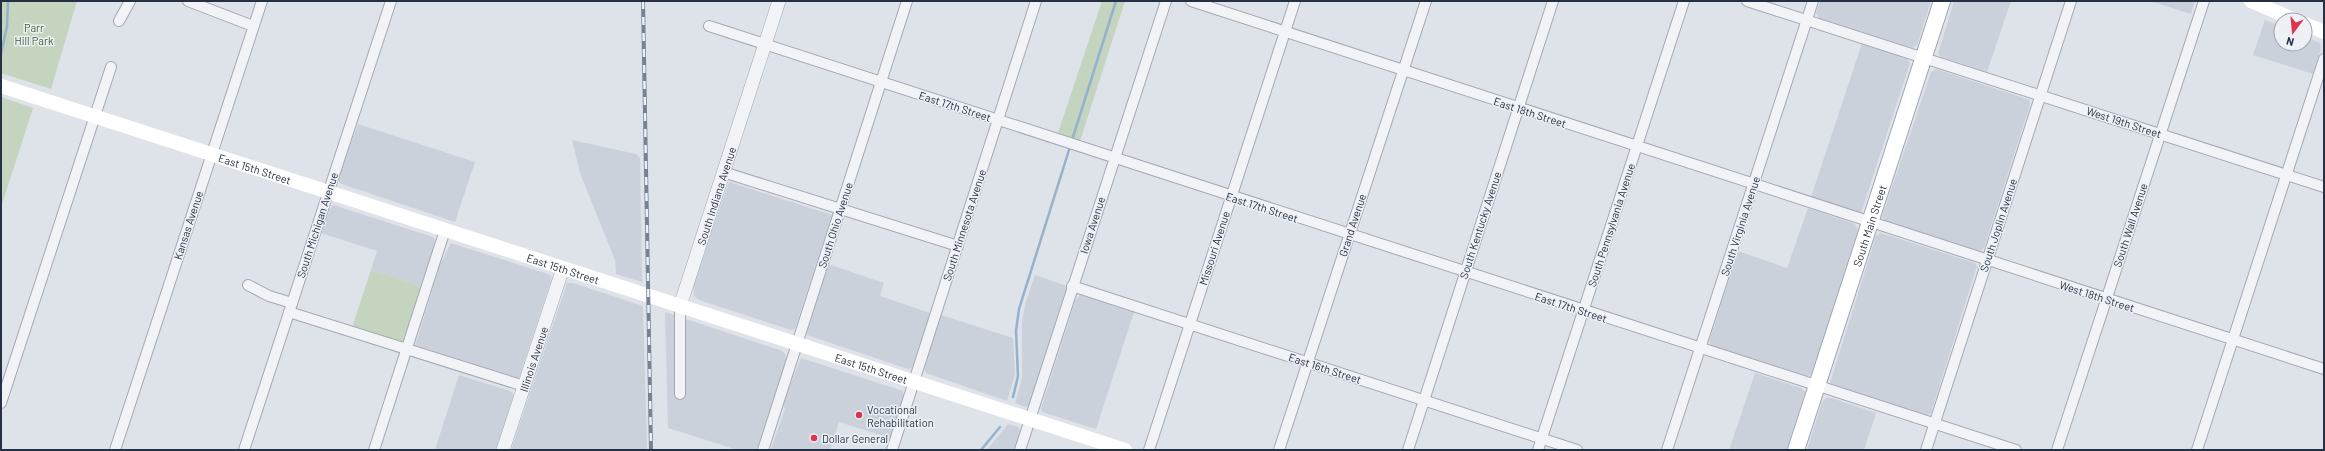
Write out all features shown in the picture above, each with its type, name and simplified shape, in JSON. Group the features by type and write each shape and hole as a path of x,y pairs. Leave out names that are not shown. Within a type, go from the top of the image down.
{"main road":[{"name":"South Main Street","path":"1796,450 1942,1"},
{"path":"2251,1 2276,12"},
{"path":"2313,27 2324,32"},
{"name":"East 15th Street","path":"1,86 1125,450"}],"street":[{"path":"119,20 130,1"},
{"path":"188,1 253,26"},
{"name":"Kansas Avenue","path":"115,450 262,1"},
{"name":"South Michigan Avenue","path":"244,450 391,1"},
{"name":"South Indiana Avenue","path":"680,394 680,306 779,1"},
{"name":"South Ohio Avenue","path":"763,450 908,1"},
{"name":"South Minnesota Avenue","path":"892,450 1036,1"},
{"name":"Iowa Avenue","path":"1020,450 1072,286 1166,1"},
{"name":"East 18th Street","path":"1191,1 1870,223"},
{"name":"Missouri Avenue","path":"1149,450 1230,196 1295,1"},
{"name":"Grand Avenue","path":"1279,450 1348,235 1426,1"},
{"name":"South Kentucky Avenue","path":"1408,450 1553,1"},
{"name":"South Pennsylvania Avenue","path":"1538,450 1684,1"},
{"name":"West 19th Street","path":"1747,1 2324,187"},
{"name":"South Virginia Avenue","path":"1667,450 1813,1"},
{"name":"South Joplin Avenue","path":"1926,450 2071,1"},
{"name":"South Wall Avenue","path":"2057,450 2159,134 2204,1"},
{"name":"East 17th Street","path":"709,26 1465,273 2016,450"},
{"path":"2197,450 2324,59"},
{"path":"1,403 111,67"},
{"path":"723,172 958,246"},
{"name":"West 18th Street","path":"1870,223 2324,370"},
{"path":"374,450 445,230"},
{"name":"Illinois Avenue","path":"504,450 563,268"},
{"path":"248,285 290,308 406,350 524,386"},
{"name":"East 16th Street","path":"1072,286 1308,361 1424,401 1578,450"}],"shaded area":[{"path":"1820,1 1931,1 1917,45 1912,48 1820,19 1816,13"},
{"path":"1954,1 2011,1 1987,72 1941,57 1938,54"},
{"path":"2150,1 2195,1 2191,14"},
{"path":"2265,20 2273,23 2273,52 2313,52 2313,40 2320,43 2321,49 2313,74 2253,55"},
{"path":"1862,43 1907,58 1910,63 1861,213 1811,197"},
{"path":"1936,69 2030,100 2030,105 1984,248 1980,251 1886,221 1882,217 1931,72"},
{"path":"358,124 475,162 455,222 339,183 339,176"},
{"path":"572,140 636,154 640,158 642,282 616,274 615,260 580,173"},
{"path":"729,182 832,215 795,329 791,330 699,300 694,296 693,285"},
{"path":"333,205 433,237 435,240 430,261 421,287 371,270 377,251 321,233"},
{"path":"1808,208 1855,224 1858,230 1812,374 1807,377 1712,346 1709,342 1738,251 1787,268"},
{"path":"1881,233 1975,263 1977,266 1931,413 1927,416 1833,386 1830,383 1876,236"},
{"path":"451,243 548,274 552,277 518,381 415,346 440,265"},
{"path":"828,264 884,283 880,296 930,313 912,368 908,369 807,335 807,330"},
{"path":"1035,275 1067,286 1031,404 1025,407 1015,403 1022,378 1022,321 1026,301"},
{"path":"567,283 573,283 643,306 647,450 511,450"},
{"path":"1080,295 1134,312 1096,429 1042,412 1041,409 1075,301"},
{"path":"665,312 782,351 785,354 786,360 757,450 738,450 668,428"},
{"path":"941,315 1013,338 1015,375 1007,401 926,373 924,367"},
{"path":"801,358 903,391 904,395 890,438 839,422 830,450 768,450 771,449 785,409 783,403"},
{"path":"1755,373 1801,388 1805,392 1787,450 1729,450"},
{"path":"459,375 510,391 514,395 496,450 435,450"},
{"path":"1826,398 1832,398 1876,413 1864,450 1807,450 1822,402"},
{"path":"1008,424 1018,427 1021,432 1017,450 987,450"}],"green space":[{"name":"Parr Hill Park","path":"1,1 77,1 51,89 1,73"},
{"path":"1102,1 1125,1 1080,141 1058,133"},
{"path":"1,97 33,108 1,207"},
{"path":"371,270 421,287 403,342 400,343 352,328"}],"waterway":[{"path":"1,54 7,26 8,1"},
{"path":"1073,137 1116,1"},
{"path":"1013,397 1018,376 1016,331 1019,309 1069,150"},
{"path":"981,450 1000,427"}],"railway":[{"path":"643,1 651,450"}],"place":[{"name":"Vocational Rehabilitation","path":"859,415"},
{"name":"Dollar General","path":"814,438"}]}
